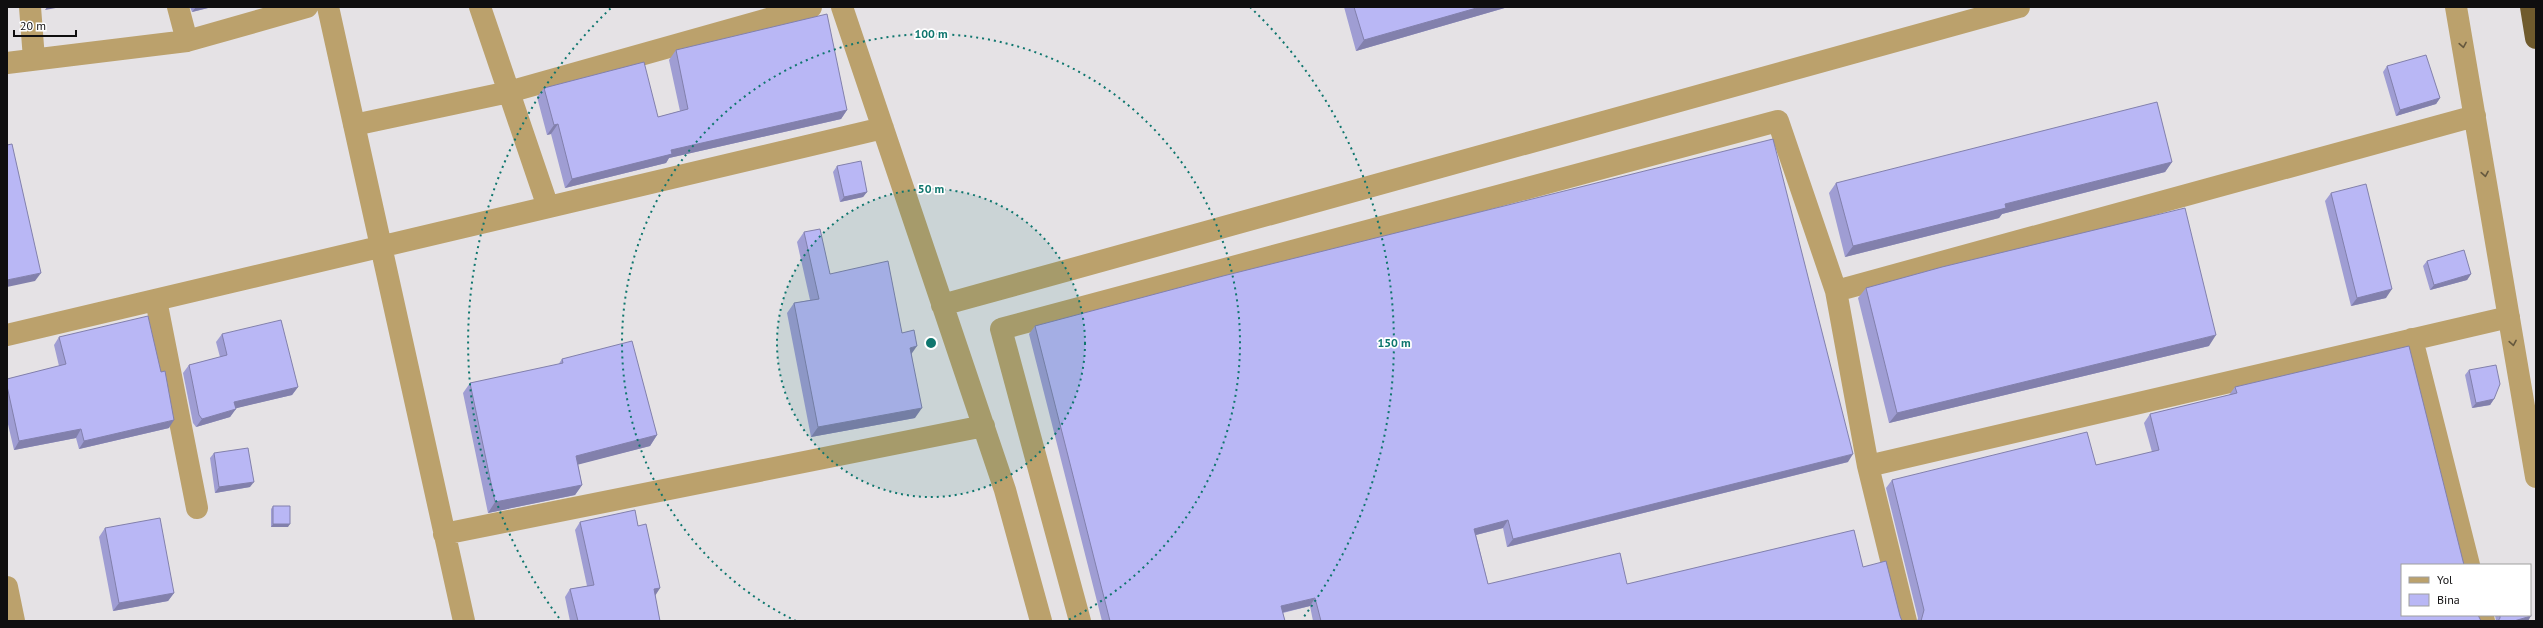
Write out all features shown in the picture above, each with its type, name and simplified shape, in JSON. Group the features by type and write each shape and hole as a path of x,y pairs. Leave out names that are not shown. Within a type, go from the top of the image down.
{"highway":[{"path":"2531,7 2536,38"}],"street":[{"path":"30,7 34,59"},
{"path":"178,7 187,41"},
{"path":"7,63 187,41 308,7"},
{"path":"328,7 464,621"},
{"path":"480,7 548,207"},
{"path":"354,125 509,92 812,7"},
{"path":"842,7 1005,490 1041,621"},
{"path":"942,304 2019,7"},
{"path":"2456,7 2536,477"},
{"path":"1836,292 2475,116"},
{"path":"1080,621 1001,329 1778,121 1836,292 1868,466 1906,621"},
{"path":"7,335 883,128"},
{"path":"156,300 197,508"},
{"path":"1868,466 2509,317"},
{"path":"2412,339 2469,564"},
{"path":"444,534 984,426"},
{"path":"7,587 14,621"}],"building":[{"path":"1354,7 1480,7 1364,40"},
{"path":"827,14 847,110 671,150 672,154 572,179 558,124 554,125 544,88 644,62 658,117 688,109 676,50"},
{"path":"2426,55 2440,98 2400,110 2387,66"},
{"path":"2157,102 2172,162 2005,204 2006,208 1853,246 1836,183"},
{"path":"1773,139 1853,454 1513,539 1508,520 1474,529 1488,584 1620,553 1627,584 1854,530 1863,567 1886,561 1902,621 1321,621 1315,598 1281,606 1285,621 1110,621 1035,326 1223,276"},
{"path":"12,144 41,273 7,280 7,145"},
{"path":"861,161 867,192 844,197 837,166"},
{"path":"2366,184 2392,289 2357,298 2331,193"},
{"path":"2185,208 2216,335 1897,413 1866,288 1942,267"},
{"path":"820,229 830,274 888,261 902,333 914,330 917,346 910,348 922,408 818,427 794,303 819,299 804,232"},
{"path":"2464,250 2471,274 2434,285 2427,261"},
{"path":"148,316 161,372 165,371 174,420 84,441 81,429 19,441 7,386 7,379 66,364 59,337"},
{"path":"281,320 298,387 234,402 236,409 202,419 199,415 189,365 227,355 222,334"},
{"path":"632,341 657,435 576,456 582,485 495,502 470,383 563,363 562,359"},
{"path":"2409,346 2464,564 2401,564 2401,616 2478,616 2481,621 1921,621 1924,610 1892,480 2087,432 2096,465 2159,450 2150,414 2237,393 2235,387"},
{"path":"2496,365 2500,384 2494,399 2476,403 2469,370"},
{"path":"248,448 254,482 219,487 214,453"},
{"path":"273,506 290,506 290,524 273,524"},
{"path":"635,510 638,526 646,524 660,588 654,589 660,621 578,621 570,589 594,585 580,522"},
{"path":"160,518 174,593 119,603 105,528"},
{"path":"2500,616 2531,616 2514,621 2498,621"}]}
